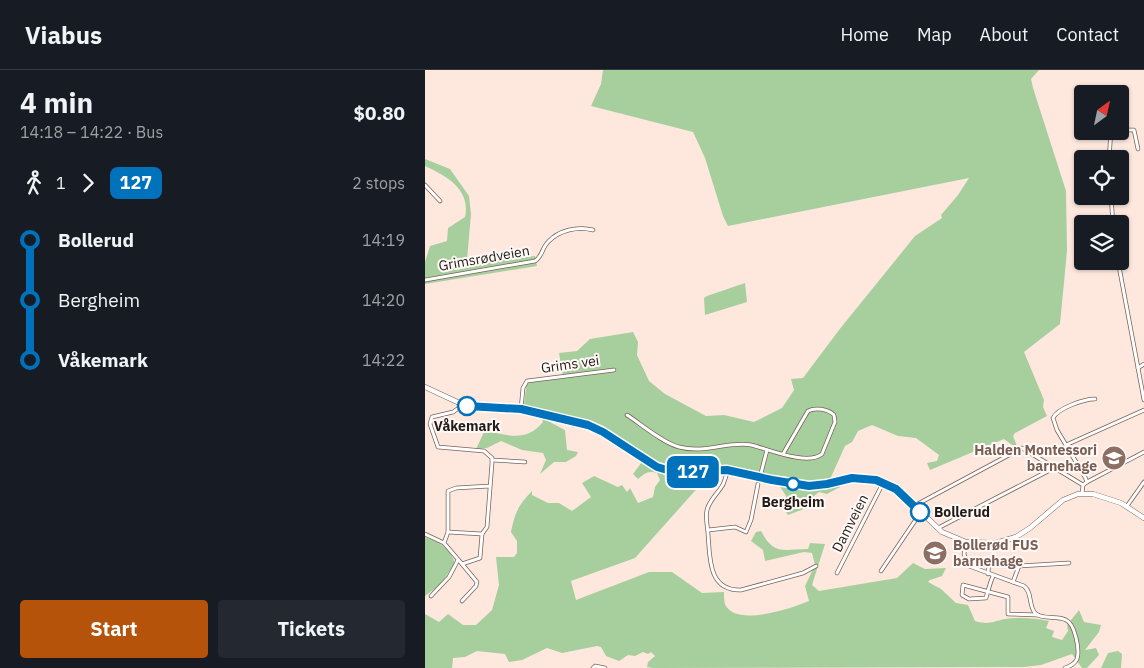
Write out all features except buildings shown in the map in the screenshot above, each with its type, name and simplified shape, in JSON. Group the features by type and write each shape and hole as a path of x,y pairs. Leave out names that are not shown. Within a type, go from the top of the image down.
{"main road":[{"path":"425,387 463,405 483,409 521,409 597,428 663,470 687,473 727,470 760,478 809,486 852,478 883,483 901,493 937,528 950,536 966,542 996,543 1016,537 1030,528 1063,500 1082,493 1121,503 1144,517"}],"street":[{"path":"1129,130 1134,130 1138,149"},
{"path":"425,185 440,201"},
{"name":"Grimsrødveien","path":"425,280 535,261 547,242 558,234 575,229 593,230"},
{"path":"1120,270 1144,400"},
{"path":"1138,368 1144,364"},
{"name":"Grims vei","path":"521,409 523,388 527,381 614,370"},
{"path":"1087,482 1054,423 1054,415 1089,399 1095,399"},
{"path":"462,564 480,558 482,534 487,527 492,460 485,451 441,448 435,444 430,424 431,419 453,412 463,405"},
{"path":"627,415 678,447 706,450 743,444 783,454 804,458 820,456 835,422 834,415 829,411 817,409 808,411 783,454"},
{"path":"1065,445 1144,410"},
{"path":"915,506 1021,448 1027,449 1083,485"},
{"path":"760,478 767,450"},
{"path":"1082,493 1083,485 1087,482 1144,452"},
{"path":"492,460 525,462"},
{"path":"937,528 1056,468"},
{"path":"727,470 724,486 707,510 712,571 719,583 731,590 745,589 801,574 816,566"},
{"path":"1127,506 1144,482"},
{"name":"Damveien","path":"837,573 883,483"},
{"path":"708,530 735,528 745,532 751,520 758,484"},
{"path":"444,543 448,532 448,490 490,486"},
{"path":"881,571 921,512"},
{"path":"448,532 482,534"},
{"path":"425,534 444,543 477,582 476,586 462,601"},
{"path":"966,542 964,554 966,563 974,570 1013,582 1027,589 1033,610 1038,615"},
{"path":"1065,668 1074,664 1077,660 1073,626 1064,618 1009,614 1009,598 987,593 963,586 961,592 966,598 985,598 987,593 990,575 989,559 1019,566 1069,563"},
{"path":"431,596 445,583 458,560"},
{"path":"1013,582 1019,566"},
{"path":"593,668 595,666 605,668"}],"green space":[{"path":"603,70 1039,70 1031,79 1066,191 1067,251 1060,324 1024,352 1044,400 1043,407 1047,416 1015,433 1013,436 1017,446 1015,447 1004,439 930,470 927,463 937,461 939,455 916,438 898,436 872,425 858,431 852,442 845,446 827,486 840,483 840,487 827,494 819,492 809,500 812,506 788,515 785,510 786,496 779,485 730,473 710,474 635,558 571,581 576,600 649,572 672,572 702,593 724,592 725,604 731,611 740,615 764,614 809,601 805,586 815,565 812,553 804,552 765,561 763,550 751,541 756,532 761,531 775,548 786,550 808,549 810,543 825,544 812,585 819,591 897,578 913,563 925,569 946,568 942,576 928,582 941,589 956,603 968,605 975,621 987,623 1022,618 1049,621 1046,628 1054,631 1052,637 1062,640 1068,631 1067,625 1079,610 1084,622 1101,625 1099,632 1085,650 1096,648 1099,655 1087,668 1082,668 1072,654 1041,665 1024,667 653,668 647,667 648,662 655,656 651,652 648,654 643,652 635,656 628,655 619,661 606,656 601,647 597,646 562,653 547,648 522,660 509,662 505,654 477,651 465,657 453,658 452,668 425,668 425,614 439,622 448,614 463,625 476,625 492,610 499,585 496,557 514,557 517,553 517,541 511,532 512,525 523,501 532,491 532,495 548,503 559,503 572,511 591,497 582,483 594,476 618,487 622,485 627,492 630,488 638,503 653,497 655,487 660,480 657,473 651,472 644,474 638,479 633,474 647,455 604,427 587,420 524,405 527,380 563,376 559,353 577,351 590,339 633,332 638,342 637,355 649,381 665,394 706,416 724,415 754,422 782,408 794,390 791,379 803,378 915,236 942,218 941,215 969,178 728,226 723,216 705,158 693,132 591,106 601,84"},
{"path":"425,159 450,169 469,196 471,214 467,260 470,263 535,256 537,266 425,284 425,262 430,246 447,241 448,228 465,217 466,207 461,192 449,179 425,166"},
{"path":"745,283 747,302 705,315 704,298"},
{"path":"542,418 565,430 567,450 578,452 576,456 566,462 554,462 540,474 546,460 543,453 522,450 501,441 487,448 476,449 485,430 515,436 523,435 536,429 543,422"},
{"path":"425,537 443,546 455,563 441,584 425,596"},
{"path":"1118,651 1122,654 1121,668 1101,668 1108,653"}],"bus line":[{"name":"127","path":"467,406 483,409 521,409 588,425 597,428 657,467 674,472 727,470 760,478 809,486 852,478 876,480 896,489 920,512"}],"place":[{"name":"Våkemark","path":"467,406"},
{"name":"Halden Montessori barnehage","path":"1114,458"},
{"name":"Bergheim","path":"793,484"},
{"name":"Bollerud","path":"920,512"},
{"name":"Bollerød FUS barnehage","path":"935,553"}]}
